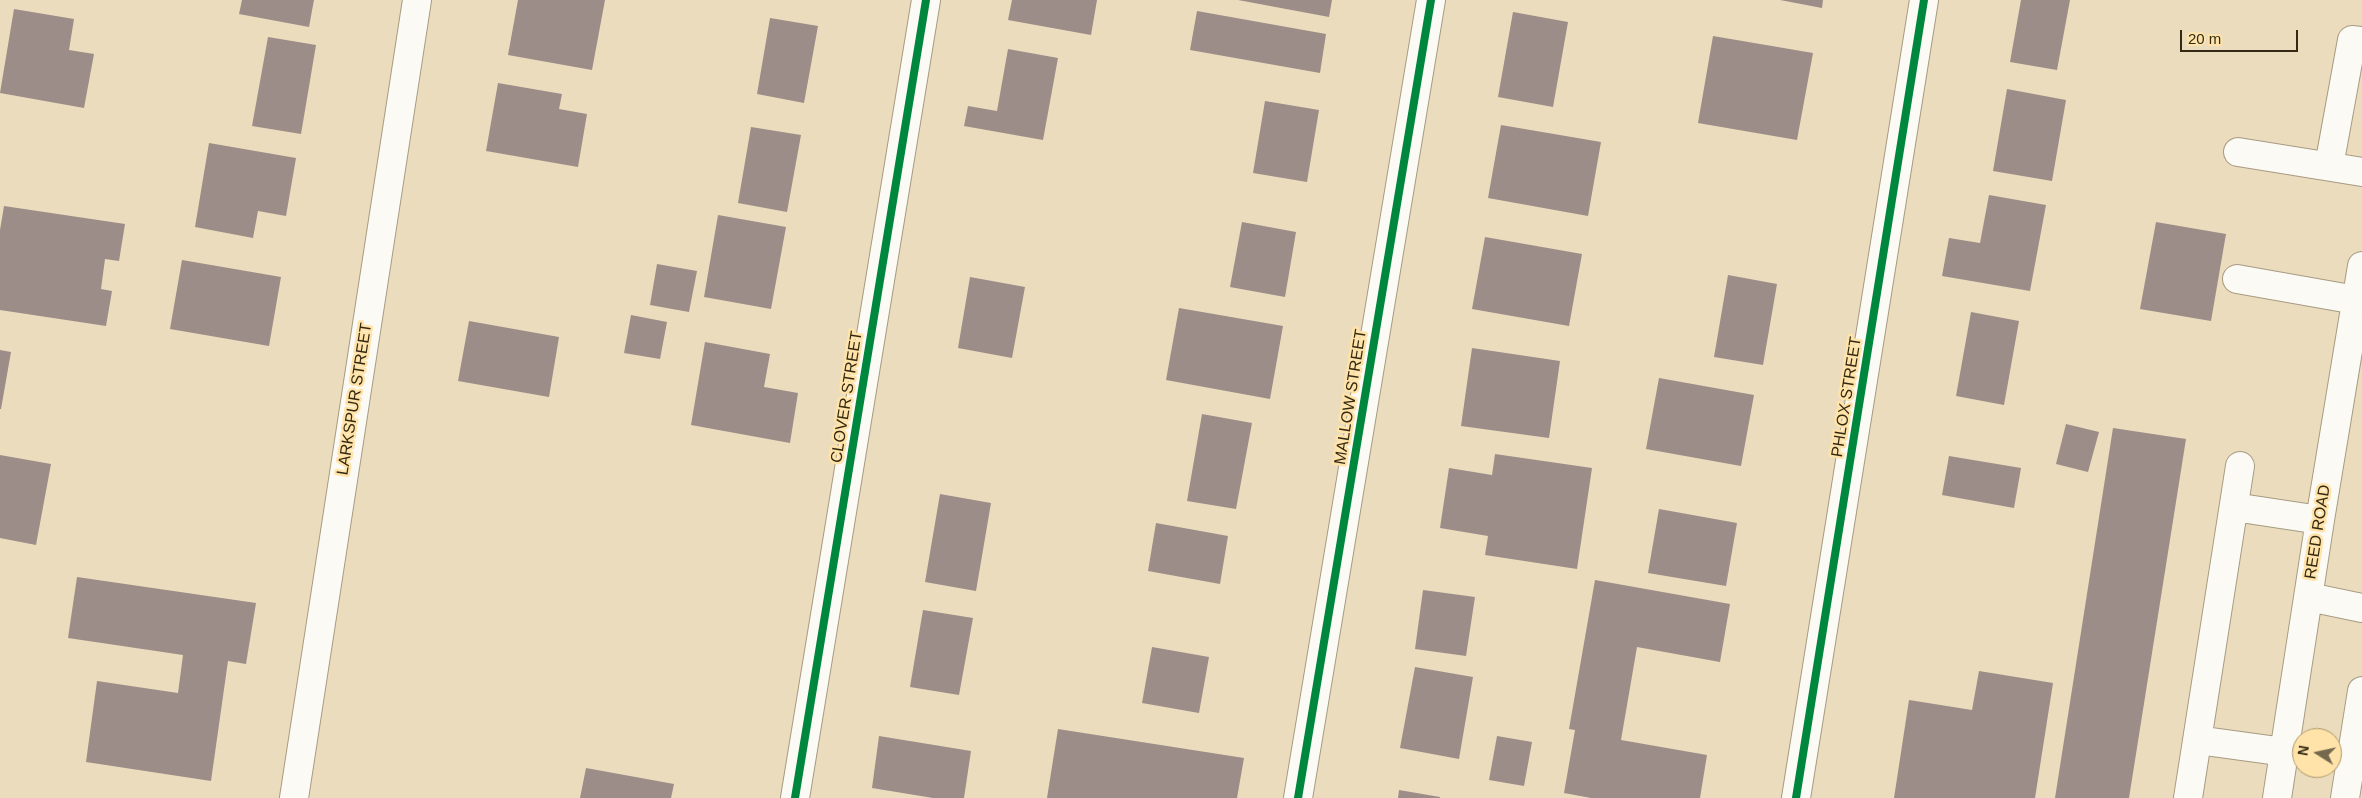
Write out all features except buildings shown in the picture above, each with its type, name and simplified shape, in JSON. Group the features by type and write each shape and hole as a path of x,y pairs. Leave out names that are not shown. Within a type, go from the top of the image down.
{"street":[{"name":"LARKSPUR STREET","path":"294,798 417,0"},
{"name":"CLOVER STREET","path":"795,798 926,0"},
{"name":"MALLOW STREET","path":"1298,798 1431,0"},
{"name":"PHLOX STREET","path":"1796,798 1924,0"},
{"path":"2329,166 2352,40 2362,41"},
{"path":"2238,152 2362,172"},
{"name":"REED ROAD","path":"2277,798 2362,266"},
{"path":"2237,280 2356,300"},
{"path":"2188,798 2240,466"},
{"path":"2234,507 2320,520"},
{"path":"2309,597 2362,608"},
{"path":"2345,798 2362,691"},
{"path":"2197,740 2285,752"}],"cycle path":[{"path":"795,798 926,0"},
{"path":"1298,798 1431,0"},
{"path":"1796,798 1924,0"}]}
